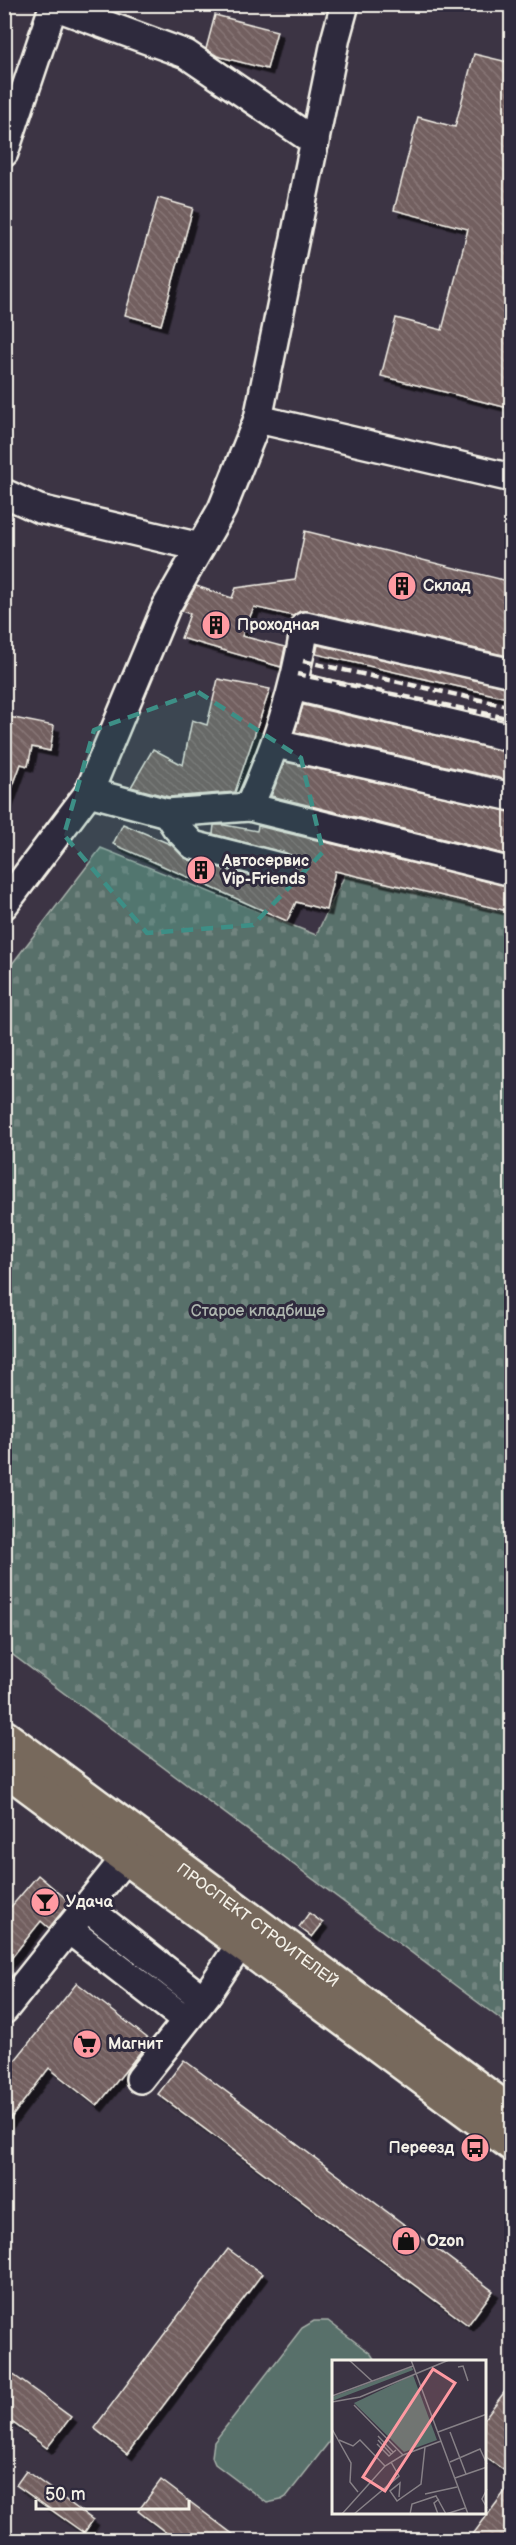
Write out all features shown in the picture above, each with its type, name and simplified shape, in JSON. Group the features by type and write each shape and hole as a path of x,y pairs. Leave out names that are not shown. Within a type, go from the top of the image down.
{"main road":[{"name":"ПРОСПЕКТ СТРОИТЕЛЕЙ","path":"4,1737 512,2114"},
{"name":"ПРОСПЕКТ СТРОИТЕЛЕЙ","path":"4,1767 512,2144"}],"lane":[{"path":"4,904 89,792 166,607 222,509 258,419 345,4"},
{"path":"4,153 54,5 186,54 315,142"},
{"path":"258,419 512,478"},
{"path":"4,493 39,509 200,547"},
{"path":"249,807 276,744 293,686 305,626 512,673"},
{"path":"293,686 512,738"},
{"path":"276,744 512,797"},
{"path":"89,792 167,813 249,807 512,872"},
{"path":"167,813 176,827 193,844 280,867"},
{"path":"4,2010 126,1857"},
{"path":"86,1907 203,1999"},
{"path":"68,1929 186,2020"},
{"path":"140,2079 203,1999 241,1943"}],"highlighted area":[{"path":"198,692 301,758 323,852 253,925 147,933 64,835 94,730"}],"green space":[{"name":"Старое кладбище","path":"101,848 316,935 345,875 511,914 511,2027 5,1649 5,973"},
{"path":"314,2321 328,2321 371,2354 375,2360 332,2360 332,2438 286,2497 267,2503 215,2464 212,2457 214,2442 302,2328"}],"building":[{"path":"215,15 277,31 267,69 217,56 206,49"},
{"path":"474,54 512,63 512,409 381,376 396,318 442,330 468,229 394,210 418,117 455,127"},
{"path":"158,198 193,208 161,325 125,315"},
{"path":"305,531 512,582 512,657 308,611 300,611 293,616 254,607 242,636 285,647 281,667 181,638 190,614 182,611 196,586 232,598 236,588 295,580"},
{"path":"318,645 512,688 512,699 316,654"},
{"path":"218,679 270,689 235,792 169,797 131,787 153,749 183,765 192,720 207,725"},
{"path":"303,705 512,753 512,781 295,732"},
{"path":"4,716 54,726 50,751 32,747 28,766 21,764 7,802 4,802"},
{"path":"285,762 512,812 512,856 271,796"},
{"path":"123,824 172,845 189,860 276,882 285,882 292,878 295,870 295,862 291,855 213,834 214,825 257,831 258,826 512,887 512,912 335,871 326,910 296,902 287,921 113,844"},
{"path":"38,1875 70,1902 49,1928 41,1921 4,1967 4,1915"},
{"path":"309,1913 323,1923 312,1937 299,1927"},
{"name":"Магнит","path":"77,1983 150,2040 97,2106 49,2068 4,2127 4,2074"},
{"path":"184,2060 493,2291 468,2325 158,2094"},
{"path":"228,2249 262,2274 127,2454 94,2428"},
{"path":"4,2368 71,2417 47,2448 4,2416"},
{"path":"512,2382 512,2476 486,2457 486,2416"},
{"path":"26,2471 93,2520 84,2533 16,2485"},
{"path":"161,2480 242,2541 177,2541 138,2511"},
{"path":"512,2482 512,2541 468,2541"}],"railway":[{"path":"303,661 512,707"},
{"path":"297,674 512,719"}],"place":[{"name":"Склад","path":"402,586"},
{"name":"Проходная","path":"216,625"},
{"name":"Автосервис Vip-Friends","path":"201,870"},
{"name":"Удача","path":"45,1902"},
{"name":"Магнит","path":"87,2044"},
{"name":"Переезд","path":"475,2148"},
{"name":"Ozon","path":"406,2241"}]}
